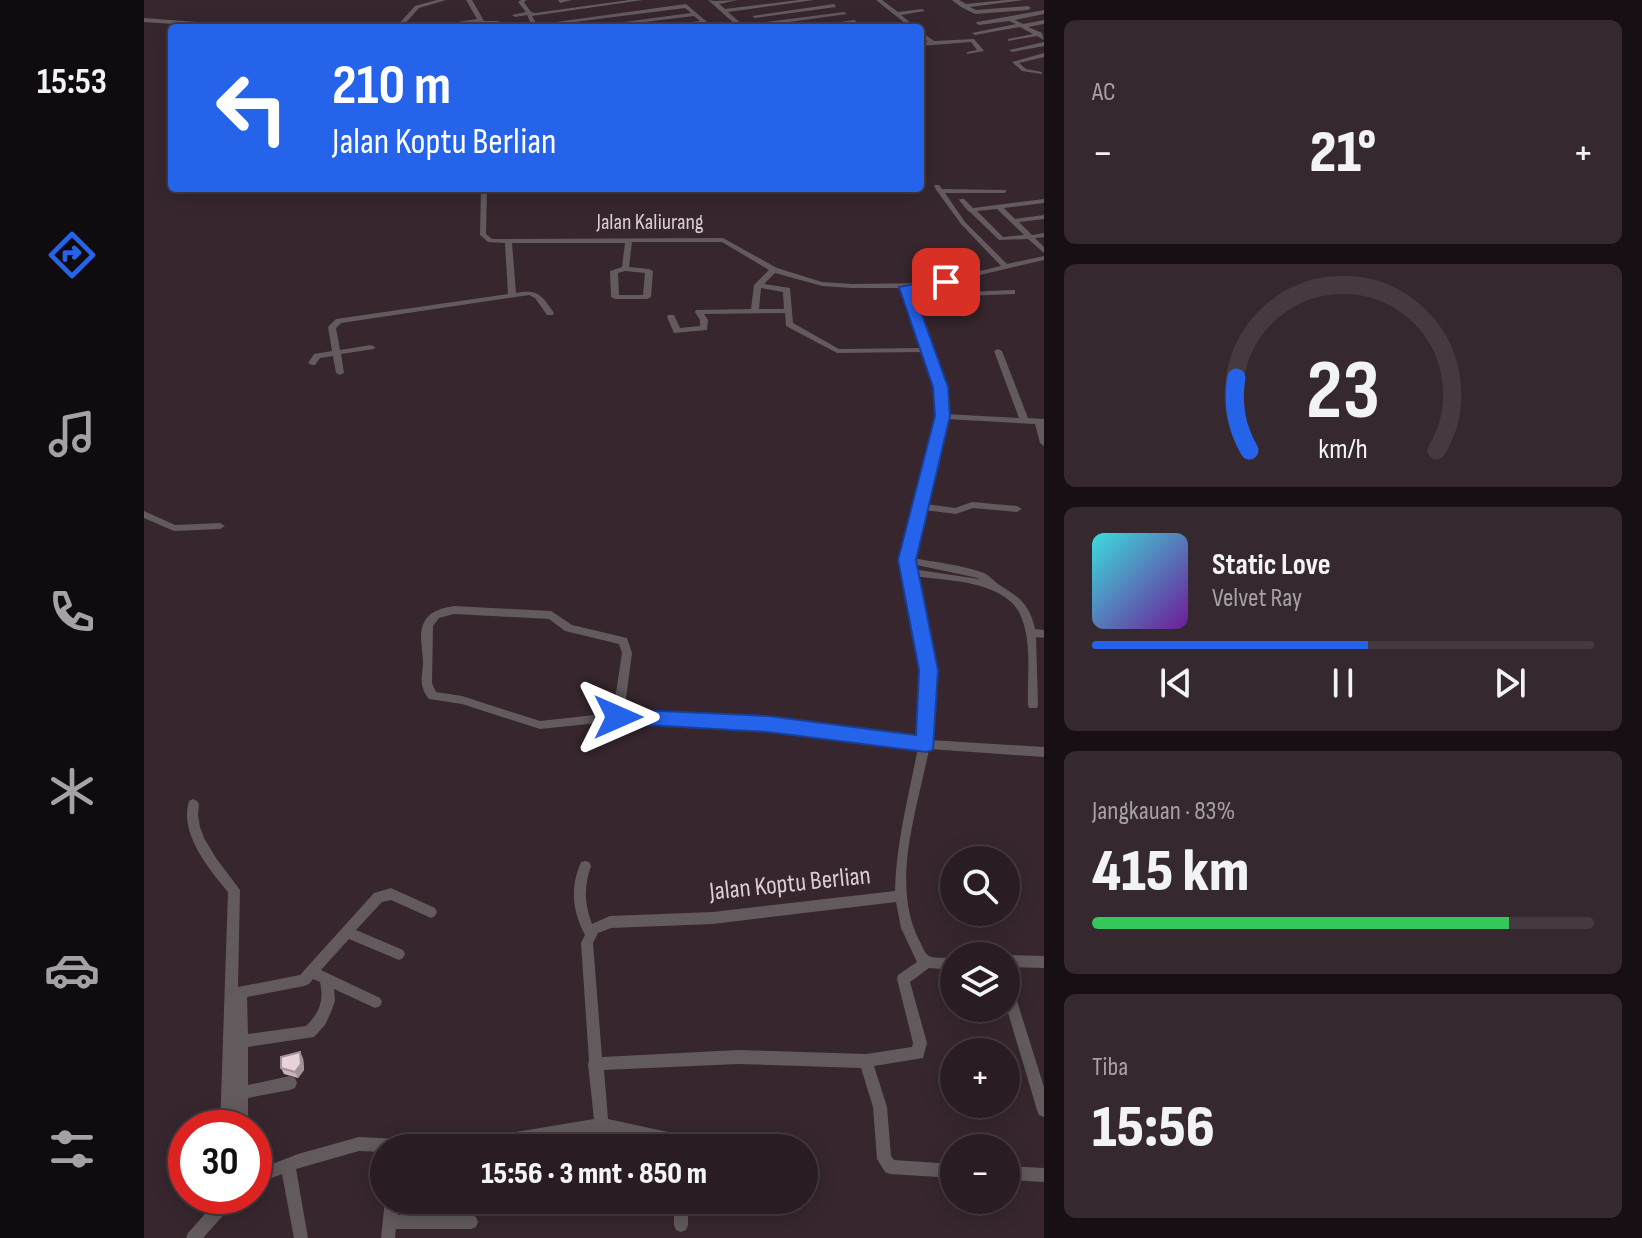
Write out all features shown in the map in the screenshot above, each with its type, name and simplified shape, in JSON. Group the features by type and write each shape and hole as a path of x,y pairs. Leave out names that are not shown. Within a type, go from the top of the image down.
{"street":[{"path":"402,24 420,5 443,0"},
{"path":"469,0 483,24"},
{"path":"524,0 521,2 532,11"},
{"path":"559,1 569,0"},
{"path":"515,15 640,0"},
{"path":"673,0 679,7"},
{"path":"713,1 735,0"},
{"path":"724,11 811,0"},
{"path":"827,0 857,24"},
{"path":"879,0 909,24"},
{"path":"955,0 975,12 1028,8"},
{"path":"963,6 1021,0"},
{"path":"559,1 567,10"},
{"path":"713,1 739,24"},
{"path":"625,2 640,20"},
{"path":"780,4 801,24"},
{"path":"755,16 834,6"},
{"path":"565,24 679,7 689,7 706,24"},
{"path":"747,8 764,24"},
{"path":"577,9 585,19"},
{"path":"532,11 529,16 534,24"},
{"path":"896,14 922,11"},
{"path":"551,12 560,24"},
{"path":"979,23 1044,12"},
{"path":"621,24 696,14"},
{"path":"776,24 844,14"},
{"path":"656,19 662,24"},
{"path":"1010,19 1042,35"},
{"path":"144,20 198,24"},
{"path":"684,24 704,22"},
{"path":"838,24 854,22"},
{"path":"975,33 1044,22"},
{"path":"1010,40 1042,35"},
{"path":"924,36 933,43"},
{"path":"924,44 972,40 981,51 969,53"},
{"path":"1012,50 1044,44"},
{"path":"1043,74 1024,70 1015,62 1044,55"},
{"path":"1004,191 938,189 963,223 1004,265"},
{"path":"484,192 484,236 508,242 512,295"},
{"path":"962,200 1003,240 1044,235"},
{"path":"970,210 1044,201"},
{"path":"998,206 1044,251"},
{"path":"1014,221 1044,217"},
{"path":"625,269 629,240"},
{"name":"Jalan Kaliurang","path":"508,242 725,241 774,270 839,286 905,287 1044,258"},
{"path":"625,269 649,271 647,297 615,297 614,271 625,269"},
{"path":"755,309 758,285 774,270"},
{"path":"959,278 971,303"},
{"path":"758,285 787,290 791,327 835,350 926,350"},
{"name":"Jalan Koptu Berlian","path":"590,933 610,922 713,918 900,896 902,852 926,744 928,670 907,560 942,416 940,387 905,287"},
{"path":"966,294 1012,292"},
{"path":"340,373 332,327 337,322 534,294 550,313"},
{"path":"671,317 677,331 688,331 704,328 699,312 787,311"},
{"path":"312,363 314,357 371,347"},
{"path":"998,351 1025,422"},
{"path":"942,416 1042,422 1044,443"},
{"path":"920,506 956,511 972,505 1017,509"},
{"path":"144,514 174,528 220,526"},
{"path":"907,560 981,575 1017,602 1026,615 1030,632 1033,705"},
{"path":"908,572 993,585"},
{"path":"618,717 627,653 623,641 569,628 551,615 454,610 440,612 429,623 425,639 428,656 426,678 433,696 462,700 540,725 618,717 768,724 926,744 1044,752"},
{"path":"1030,632 1044,634"},
{"path":"193,804 191,813 210,863 234,890 228,1110"},
{"path":"585,866 579,896 581,914 590,933 587,943 601,1125"},
{"path":"240,1110 241,992 293,985 319,975 373,901 383,895 391,894 431,912"},
{"path":"900,896 914,945 927,962"},
{"path":"348,933 399,954"},
{"path":"1020,961 1044,962"},
{"path":"595,1064 738,1057 866,1061 918,1053 920,1043 903,979 927,962 940,963"},
{"path":"319,975 375,1002"},
{"path":"241,1041 309,1032 326,1014 330,996 319,975"},
{"path":"1017,1022 1044,1110"},
{"path":"866,1061 880,1107 884,1159 890,1167 940,1170"},
{"path":"240,1093 290,1083"},
{"path":"547,1134 601,1125 644,1134"},
{"path":"272,1171 359,1144 370,1145"},
{"path":"288,1165 301,1238"},
{"path":"1020,1174 1044,1175"},
{"path":"193,1238 215,1214"},
{"path":"388,1238 391,1214"},
{"path":"681,1214 681,1225"},
{"path":"390,1222 471,1222"}],"building":[{"path":"300,1052 301,1064 295,1072 281,1068 281,1057"}],"route":[{"path":"618,717 768,724 860,733 926,744 930,691 928,670 907,560 942,416 937,375 911,311 905,287 946,282"}]}
